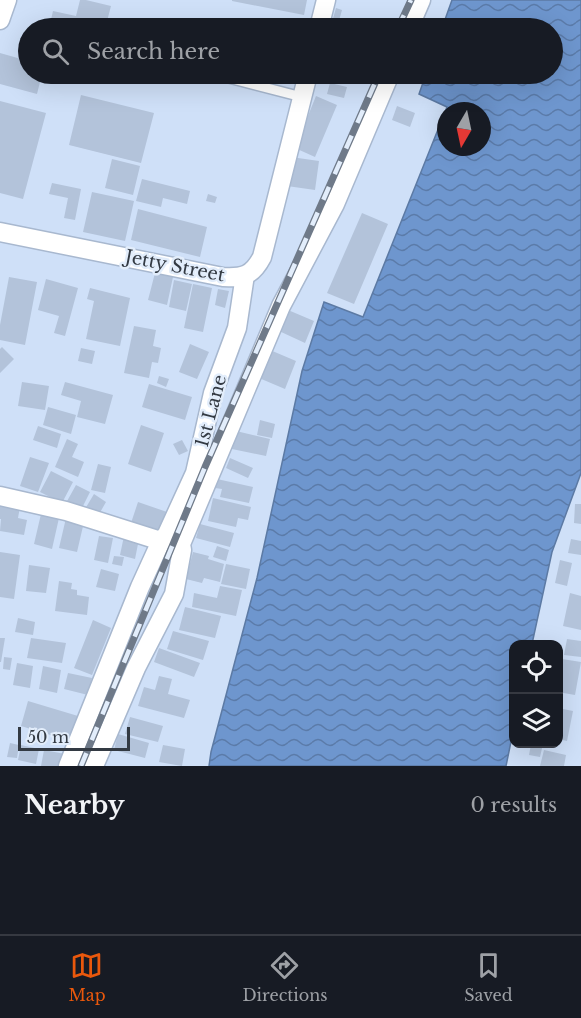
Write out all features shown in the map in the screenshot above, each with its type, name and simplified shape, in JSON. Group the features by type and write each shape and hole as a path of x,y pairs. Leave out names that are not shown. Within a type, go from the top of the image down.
{"street":[{"path":"0,20 8,0"},
{"path":"322,18 326,0"},
{"path":"413,18 421,0"},
{"name":"Jetty Street","path":"0,232 223,277 234,278 245,275 255,270 262,257 305,84"},
{"path":"170,539 281,306 335,204 386,84"},
{"name":"1st Lane","path":"68,766 140,587 170,539 195,473 213,393 237,328 245,275"},
{"path":"0,496 170,539 183,550 174,594 136,668 94,766"}],"lane":[{"path":"251,84 302,97"}],"water":[{"path":"452,0 581,0 581,473 552,552 533,640 509,640 510,748 506,766 209,766 257,578 302,371 324,302 363,317 437,132 437,156 491,156 491,102 437,102 419,94 422,84 563,84 563,18 446,18"}],"building":[{"path":"80,0 111,6 108,18 51,18 53,11 76,16"},
{"path":"232,0 307,0 304,15"},
{"path":"336,8 342,10 340,18 333,18"},
{"path":"0,53 18,58 18,84 40,84 37,94 0,84"},
{"path":"330,84 347,87 344,98 327,94"},
{"path":"81,95 154,113 141,163 69,145"},
{"path":"316,96 337,105 315,157 295,148"},
{"path":"0,101 46,113 23,199 0,193"},
{"path":"397,106 415,113 410,127 392,120"},
{"path":"291,157 319,161 315,190 287,186"},
{"path":"112,159 140,166 133,195 105,188"},
{"path":"142,179 190,191 187,204 163,198 161,207 136,201"},
{"path":"52,183 81,189 75,220 64,218 68,198 49,194"},
{"path":"92,192 134,201 125,241 83,232"},
{"path":"208,194 217,197 215,203 206,201"},
{"path":"138,209 207,227 200,257 131,240"},
{"path":"362,213 388,224 354,304 327,293"},
{"path":"155,273 173,277 167,305 148,300"},
{"path":"9,277 37,282 25,345 0,340 0,325"},
{"path":"46,279 78,288 65,336 54,333 59,316 38,310"},
{"path":"174,280 192,284 186,311 169,307"},
{"path":"193,284 212,288 203,332 184,328"},
{"path":"90,288 130,298 120,346 86,339 94,301 87,299"},
{"path":"218,289 229,291 225,308 215,305"},
{"path":"288,310 314,321 305,343 279,331"},
{"path":"134,326 156,330 153,346 161,348 158,363 152,362 149,378 124,373"},
{"path":"190,344 209,352 197,379 179,372"},
{"path":"2,347 14,359 0,373 0,349"},
{"path":"81,348 95,351 92,364 78,361"},
{"path":"270,350 296,361 285,389 259,378"},
{"path":"159,376 169,379 166,387 157,383"},
{"path":"22,382 49,386 45,410 18,406"},
{"path":"65,382 113,395 105,424 77,417 81,401 61,395"},
{"path":"149,384 192,397 185,420 142,407"},
{"path":"48,407 76,415 71,434 43,425"},
{"path":"260,420 275,424 272,438 257,435"},
{"path":"141,425 164,433 151,472 128,464"},
{"path":"38,426 61,434 57,448 33,440"},
{"path":"236,431 270,439 266,456 232,449"},
{"path":"67,439 78,444 72,457 84,462 78,477 55,467"},
{"path":"182,440 188,451 179,455 173,444"},
{"path":"30,457 49,463 38,492 20,486"},
{"path":"230,458 253,468 248,478 226,468"},
{"path":"98,464 111,467 105,493 91,490"},
{"path":"51,471 73,482 62,503 40,492"},
{"path":"217,479 253,487 249,503 220,497 222,489 215,488"},
{"path":"76,485 90,492 81,510 66,503"},
{"path":"94,494 106,502 98,516 85,509"},
{"path":"213,498 251,507 248,520 238,518 236,527 208,521"},
{"path":"138,502 167,512 160,533 131,523"},
{"path":"0,504 20,507 18,518 27,520 24,535 0,531"},
{"path":"575,504 581,504 581,524 574,523"},
{"path":"41,514 59,518 52,549 34,544"},
{"path":"66,518 84,522 77,552 59,548"},
{"path":"200,524 234,533 230,547 196,538"},
{"path":"99,536 113,538 108,563 94,560"},
{"path":"124,536 139,539 135,559 120,555"},
{"path":"571,539 581,541 581,555 568,553"},
{"path":"217,546 229,550 226,561 213,557"},
{"path":"0,552 20,555 14,599 0,597"},
{"path":"193,552 209,556 208,559 224,564 220,582 204,578 202,583 186,579"},
{"path":"114,556 124,557 122,566 112,564"},
{"path":"560,560 572,563 567,586 555,583"},
{"path":"226,564 250,569 246,589 221,584"},
{"path":"29,565 50,568 46,593 26,591"},
{"path":"101,569 119,574 115,591 96,587"},
{"path":"59,581 72,583 71,589 77,590 77,595 89,597 87,615 55,611"},
{"path":"220,586 242,590 236,616 192,607 194,593 217,598"},
{"path":"570,593 581,596 581,630 563,626"},
{"path":"185,607 221,616 215,638 179,630"},
{"path":"18,618 35,622 33,635 15,632"},
{"path":"93,620 111,628 92,675 74,668"},
{"path":"173,631 209,641 203,660 167,649"},
{"path":"0,638 5,638 1,662 0,662"},
{"path":"31,638 66,643 62,663 27,658"},
{"path":"567,639 581,641 581,657 564,655"},
{"path":"159,648 200,663 194,677 154,662"},
{"path":"4,657 12,658 10,670 3,669"},
{"path":"563,659 581,662 575,695 563,693"},
{"path":"17,663 33,666 30,688 13,685"},
{"path":"43,666 61,670 57,693 39,689"},
{"path":"68,673 92,678 88,695 64,689"},
{"path":"159,676 172,679 168,694 190,700 184,718 138,706 144,687 155,690"},
{"path":"28,701 78,716 70,741 21,726"},
{"path":"563,709 573,711 567,741 563,740"},
{"path":"130,717 163,726 158,742 125,734"},
{"path":"118,734 149,743 145,758 114,750"},
{"path":"10,743 19,745 17,758 7,757"},
{"path":"21,745 39,749 36,764 18,760"},
{"path":"163,745 185,749 182,766 159,762"},
{"path":"530,748 542,748 540,757 529,755"},
{"path":"44,750 65,754 62,766 41,766"},
{"path":"544,750 566,755 564,766 540,766"}],"railway":[{"path":"403,18 411,0"},
{"path":"81,766 205,467 375,84"}]}
